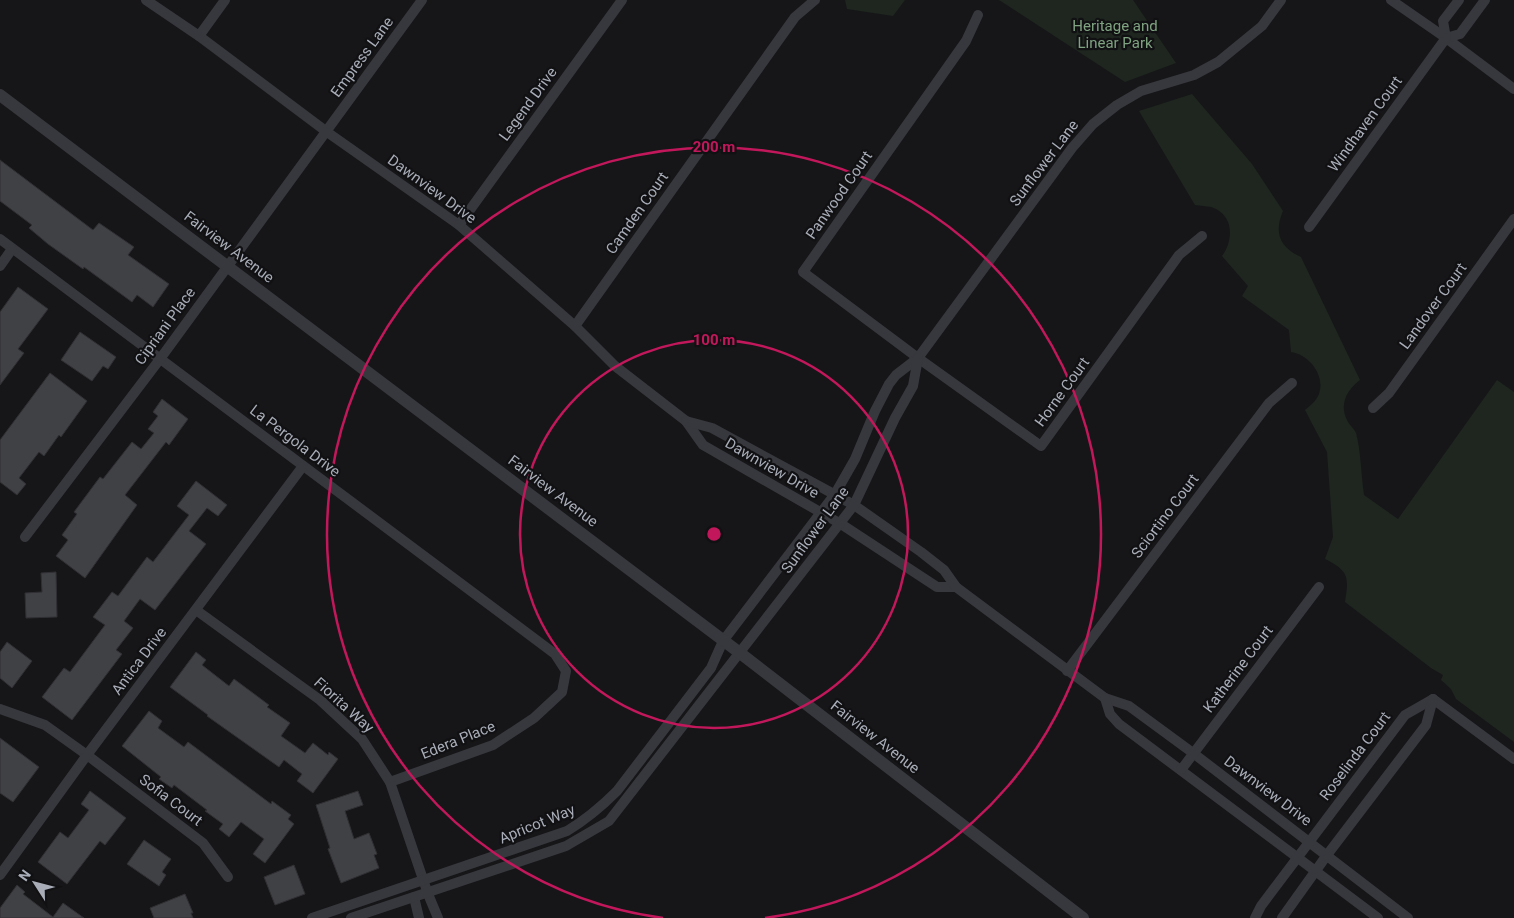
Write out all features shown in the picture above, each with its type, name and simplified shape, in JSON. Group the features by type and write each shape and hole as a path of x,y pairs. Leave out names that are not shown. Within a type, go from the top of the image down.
{"street":[{"name":"Dawnview Drive","path":"146,0 199,36 327,132 459,225 575,326 615,366 686,421 703,446 841,524 937,587 956,588"},
{"path":"199,36 225,0"},
{"name":"Empress Lane","path":"327,132 422,0"},
{"name":"Legend Drive","path":"459,225 622,0"},
{"name":"Camden Court","path":"575,326 795,17 815,0"},
{"name":"Sunflower Lane","path":"723,641 835,494 855,459 875,411 889,384 896,375 918,358 1072,148 1093,124 1117,104 1141,91 1194,75 1218,62 1262,26 1281,0"},
{"path":"1391,0 1514,89"},
{"path":"1446,38 1443,21 1459,0"},
{"path":"1446,38 1460,34 1485,0"},
{"name":"Panwood Court","path":"918,358 803,272 966,42 978,15"},
{"name":"Windhaven Court","path":"1308,227 1446,38"},
{"name":"Fairview Avenue","path":"0,95 740,653 1083,918"},
{"name":"Cipriani Place","path":"25,537 160,359 327,132"},
{"name":"Landover Court","path":"1373,408 1389,393 1514,219"},
{"name":"Horne Court","path":"918,358 1041,446 1179,255 1202,236"},
{"name":"La Pergola Drive","path":"0,239 555,654 566,671"},
{"path":"0,266 12,248"},
{"name":"Sunflower Lane","path":"740,653 854,505 895,418 913,386 918,358"},
{"name":"Sciortino Court","path":"1067,671 1269,403 1292,383"},
{"name":"Dawnview Drive","path":"686,421 712,428 854,505 922,552 944,570 956,588 1067,671 1105,698 1129,706 1408,918"},
{"name":"Antica Drive","path":"0,875 87,755 303,466"},
{"name":"Katherine Court","path":"1181,770 1319,587"},
{"name":"Fiorita Way","path":"196,610 320,700 362,739 390,782 438,918"},
{"name":"Apricot Way","path":"312,918 567,831 587,820 617,791 705,676 711,668 723,641"},
{"name":"Apricot Way","path":"351,918 428,894 566,846 609,821 740,653"},
{"name":"Edera Place","path":"390,782 493,745 534,718 562,692 566,671"},
{"name":"Dawnview Drive","path":"1105,698 1110,714 1119,724 1378,918"},
{"path":"1282,918 1327,855 1426,725 1433,699 1514,759"},
{"name":"Roselinda Court","path":"1255,918 1261,906 1309,841 1405,715 1433,699"},
{"name":"Sofia Court","path":"0,709 46,725 87,755 202,842 228,877"},
{"path":"414,897 419,918"}],"green space":[{"path":"845,0 905,0 893,16 847,9"},
{"name":"Heritage and Linear Park","path":"999,0 1133,0 1176,63 1125,82"},
{"path":"1192,94 1252,164 1283,211 1279,226 1280,238 1288,249 1301,257 1360,380 1348,393 1344,408 1347,420 1355,431 1358,440 1364,495 1398,519 1497,380 1514,392 1514,742 1456,699 1451,689 1441,680 1443,675 1431,668 1345,602 1346,576 1339,567 1325,559 1333,537 1327,452 1305,410 1317,398 1320,391 1319,376 1311,363 1298,354 1291,352 1289,330 1242,296 1248,286 1222,256 1229,243 1230,228 1228,221 1219,210 1195,205 1139,111"}],"building":[{"path":"0,160 93,230 99,223 134,247 128,255 169,284 153,307 137,295 132,302 84,267 83,269 48,244 29,228 32,225 0,201"},
{"path":"18,287 48,309 18,349 24,353 0,385 0,312"},
{"path":"80,332 116,357 108,369 103,366 92,381 61,360"},
{"path":"50,373 87,401 61,437 59,435 44,456 39,452 19,478 26,484 17,495 0,482 0,440"},
{"path":"162,399 188,419 169,445 166,442 125,495 137,505 85,578 56,556 68,540 62,535 77,514 74,512 100,477 103,479 132,442 141,449 154,433 148,429 158,416 153,412"},
{"path":"196,481 227,505 218,516 207,508 189,531 206,544 155,610 140,599 124,621 133,628 116,650 122,654 72,720 42,697 64,668 70,672 105,625 93,617 112,592 118,596 147,557 153,562 189,515 177,506"},
{"path":"56,572 57,617 26,618 25,593 42,592 41,573"},
{"path":"7,642 32,661 12,688 0,678 0,652"},
{"path":"196,652 206,660 202,665 229,686 234,679 269,705 267,707 290,723 281,736 305,753 313,743 328,755 329,752 338,759 313,793 297,781 302,774 284,760 279,767 170,687"},
{"path":"149,711 162,721 158,728 184,747 188,742 271,804 272,801 291,815 288,819 294,824 265,863 253,854 264,839 241,822 229,837 219,829 223,824 205,811 207,810 174,785 172,788 159,779 161,777 122,746"},
{"path":"0,738 39,767 13,802 0,793"},
{"path":"90,791 126,818 105,845 100,841 67,884 38,862 60,832 68,838 89,810 81,804"},
{"path":"358,791 363,805 345,811 354,839 369,833 377,854 374,855 379,868 341,883 328,849 330,848 316,805"},
{"path":"144,840 171,859 162,872 166,875 159,886 127,864"},
{"path":"294,865 305,894 275,905 264,877"},
{"path":"17,885 25,892 23,894 53,917 63,903 84,918 0,918 0,908"},
{"path":"185,894 193,913 191,913 193,918 154,918 150,908"}]}
